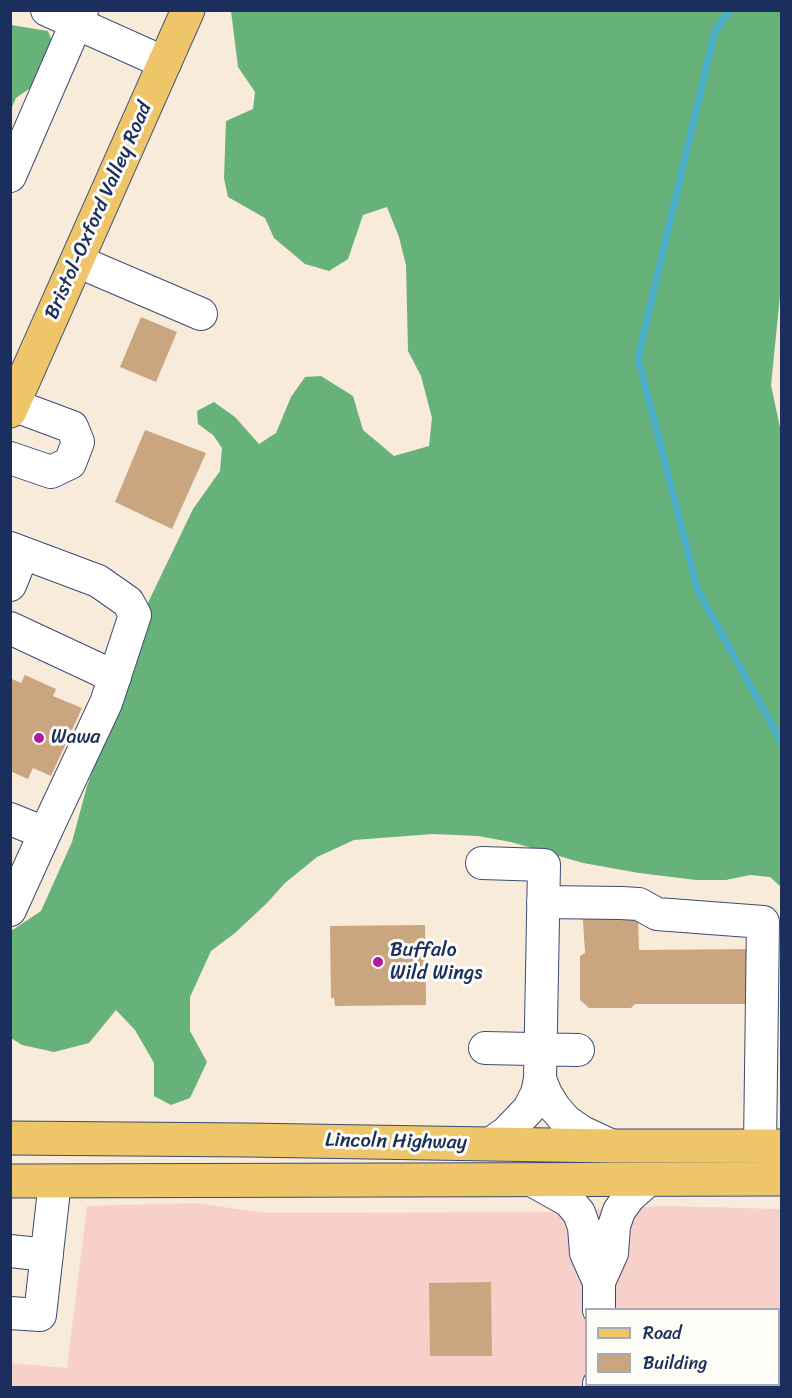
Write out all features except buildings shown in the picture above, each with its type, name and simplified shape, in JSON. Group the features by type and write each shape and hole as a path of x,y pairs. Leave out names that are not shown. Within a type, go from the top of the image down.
{"main road":[{"name":"Bristol-Oxford Valley Road","path":"14,397 188,10"},
{"name":"Lincoln Highway","path":"10,1138 771,1146"},
{"name":"Lincoln Highway","path":"10,1181 782,1179"}],"street":[{"path":"47,10 79,17 165,63"},
{"path":"10,176 79,17"},
{"path":"77,261 201,314"},
{"path":"10,458 51,472 70,463 78,442 72,427 14,397"},
{"path":"10,585 17,550 98,581 128,602 135,615 106,702 10,910"},
{"path":"10,628 115,677"},
{"path":"10,819 45,833"},
{"path":"482,863 544,865 540,1064 537,1093 529,1109 506,1133 490,1144"},
{"path":"543,902 639,904 657,914 763,922 763,1048 771,1146"},
{"path":"485,1048 540,1064 578,1050"},
{"path":"540,1064 546,1094 554,1107 582,1132 612,1146"},
{"path":"533,1180 569,1202 579,1214 584,1227 586,1253 599,1296"},
{"path":"599,1296 612,1253 614,1226 620,1211 629,1197 648,1180"},
{"path":"10,1313 40,1315 55,1181"},
{"path":"10,1251 46,1255"}],"shaded area":[{"path":"194,1203 267,1213 546,1212 666,1206 781,1209 781,1387 11,1388 10,1363 67,1368 87,1206"}],"green space":[{"path":"231,11 781,11 781,286 771,385 782,437 781,887 770,877 750,875 726,880 696,880 639,873 583,863 511,842 478,836 433,834 354,840 317,857 285,883 235,933 211,951 190,997 190,1031 207,1062 190,1098 171,1105 154,1096 154,1063 135,1030 116,1010 89,1043 54,1052 22,1045 11,1038 11,931 41,911 72,842 87,786 117,707 144,611 193,509 220,471 222,448 213,435 198,424 197,411 214,402 235,417 259,444 276,433 291,397 305,377 321,376 353,396 363,430 394,456 429,446 432,418 421,376 408,351 406,265 399,237 387,207 363,215 348,259 329,271 305,264 274,238 265,218 228,197 224,178 226,121 253,109 255,92 238,67"},
{"path":"11,25 48,31 52,41 33,86 16,98 11,109"}],"waterway":[{"path":"729,10 714,34 638,358 698,591 782,743"}],"place":[{"name":"Wawa","path":"39,738"},
{"name":"Buffalo Wild Wings","path":"378,962"}]}
